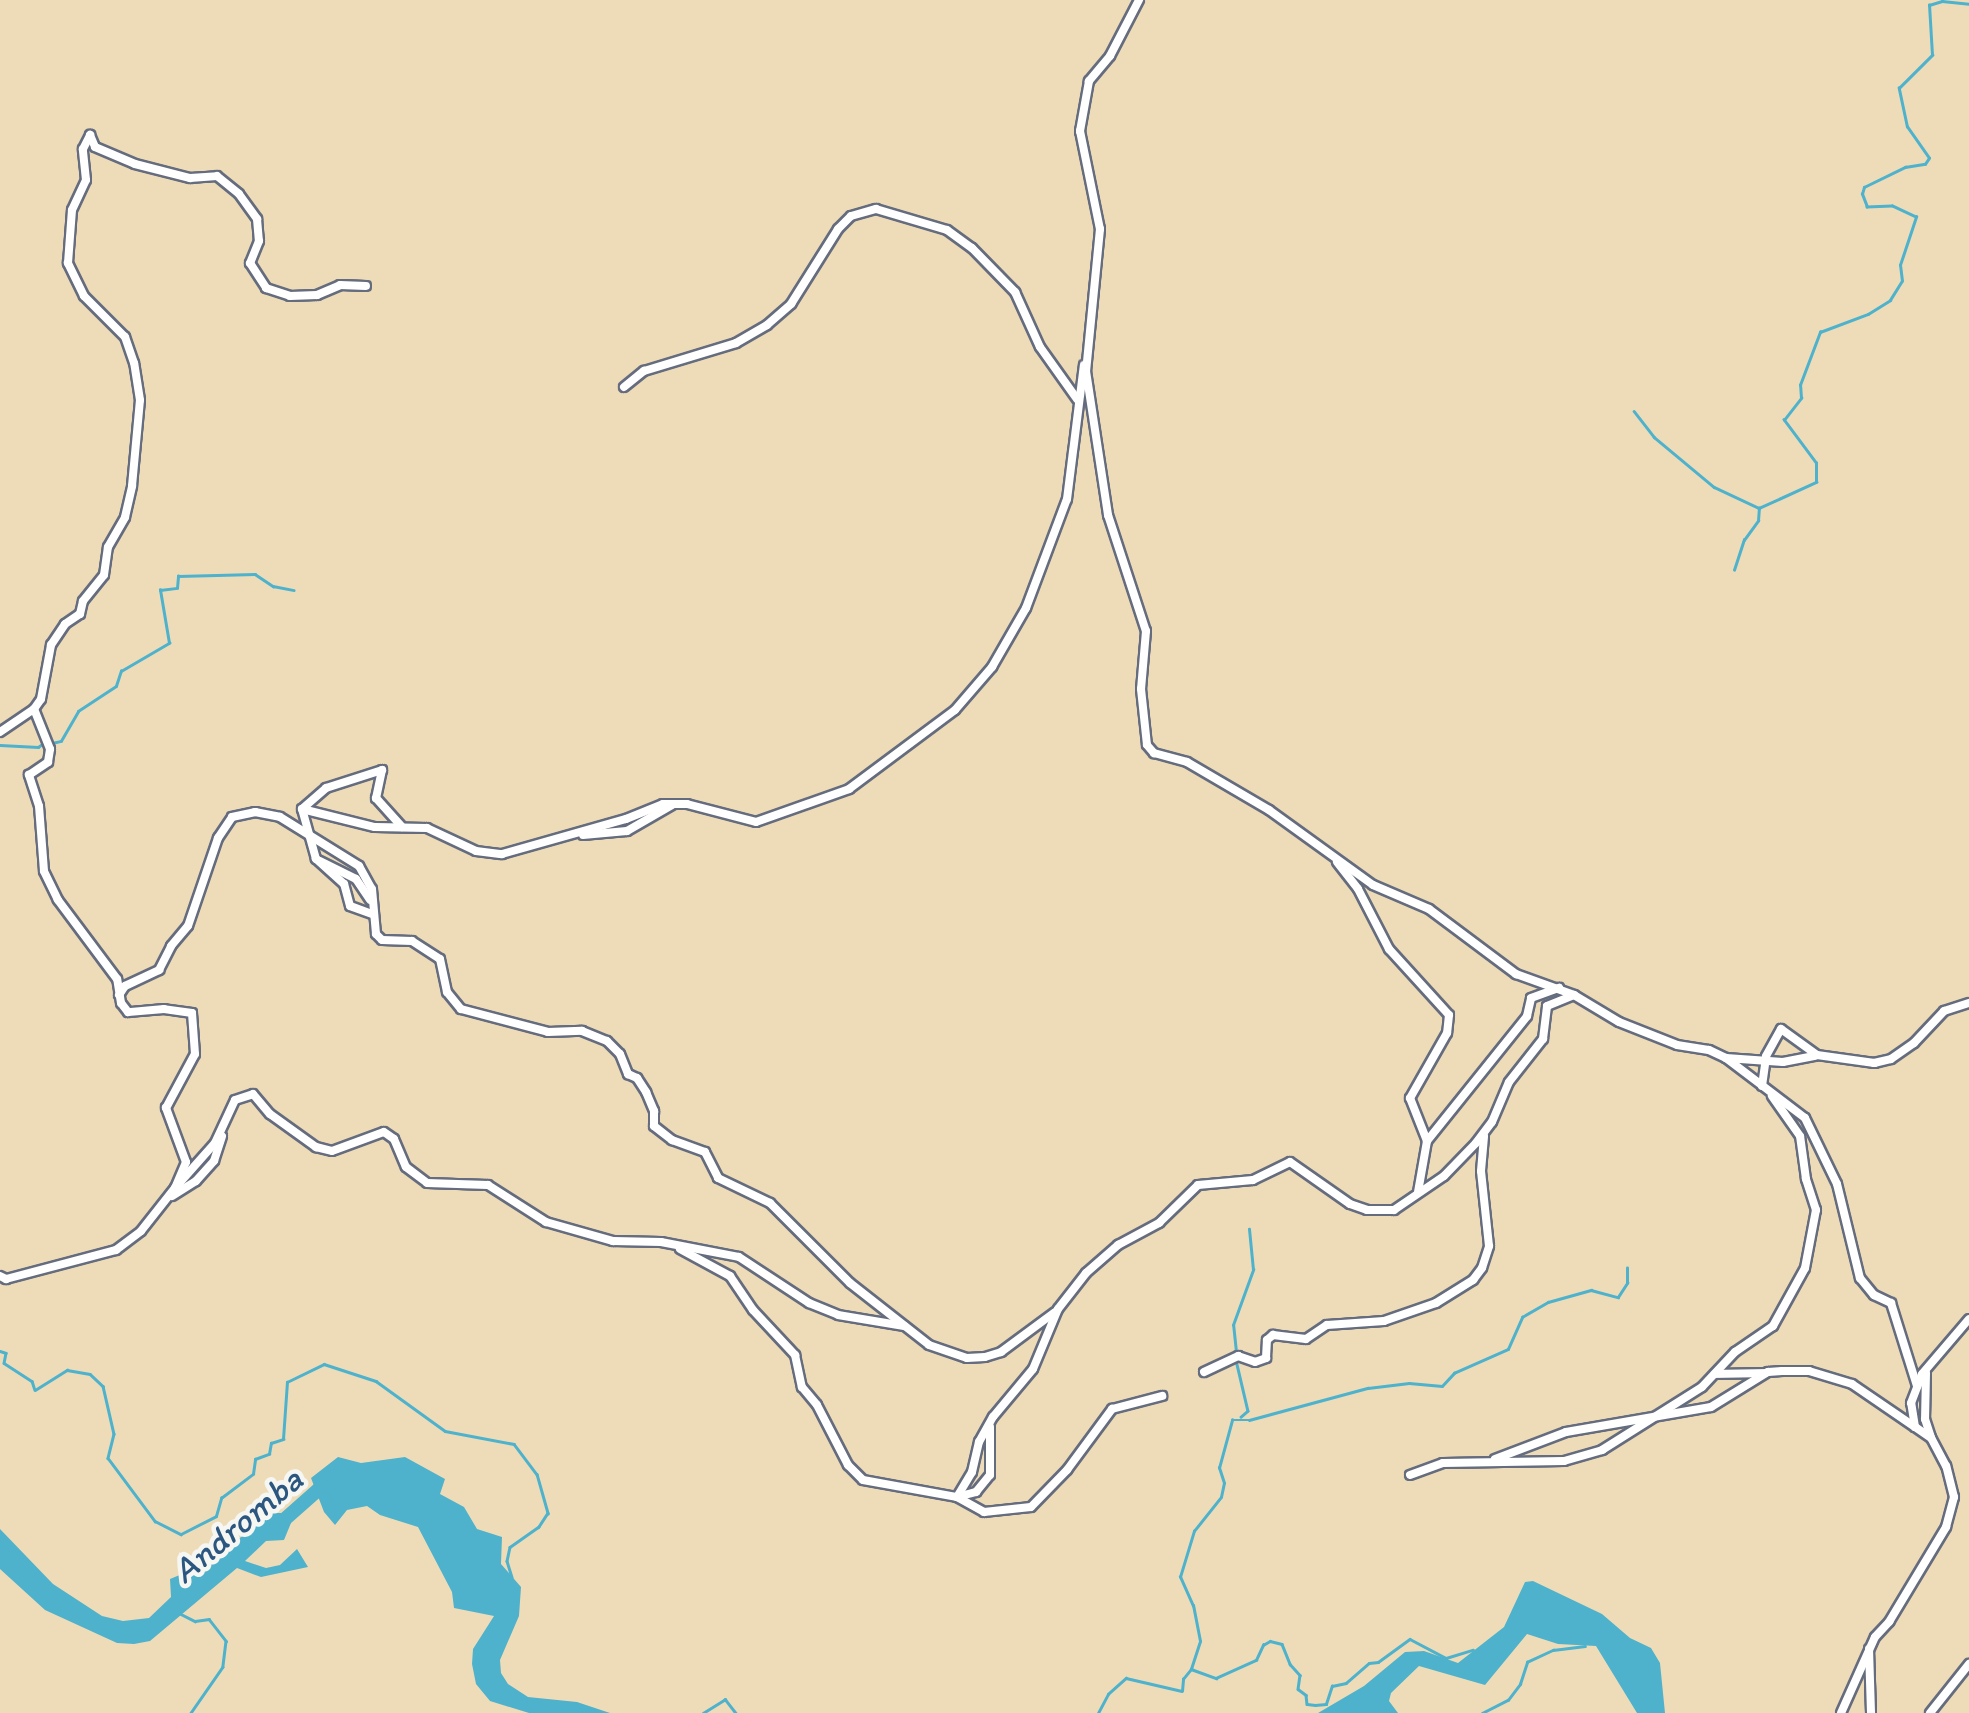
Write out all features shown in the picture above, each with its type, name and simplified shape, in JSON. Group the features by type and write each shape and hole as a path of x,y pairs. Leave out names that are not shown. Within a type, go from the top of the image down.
{"street":[{"path":"302,809 374,828 427,828 476,851 502,854 568,836 627,831 674,804 756,822 849,790 956,710 992,667 1040,576 1067,499 1100,229 1080,130 1082,102 1089,81 1110,56 1139,0"},
{"path":"0,732 34,709 46,686 51,644 65,624 80,614 92,586 104,575 108,546 126,517 132,486 140,400 134,364 125,337 84,296 68,263 72,210 86,180 83,149 90,136 95,147 135,164 190,178 217,176 239,194 257,219 259,241 250,263 266,288 290,296 317,295 340,285 366,286"},
{"path":"624,386 644,371 736,343 767,325 791,304 822,248 838,229 851,216 876,209 948,230 972,248 1015,292 1040,347 1077,399"},
{"path":"1087,353 1108,514 1146,631 1141,689 1148,745 1154,752 1187,762 1269,810 1372,885 1429,910 1516,974 1559,988 1619,1022 1677,1045 1709,1050 1726,1058 1805,1118 1837,1184 1860,1278 1874,1296 1891,1303 1917,1386"},
{"path":"34,709 50,749 48,762 28,775 39,806 44,871 58,900 117,979 118,995 128,1012 184,1009 194,1016 191,1040 195,1054 166,1108 186,1162 175,1188"},
{"path":"372,914 350,906 344,884 316,859 302,809 314,794 379,769 384,772 377,787 379,805 403,828"},
{"path":"118,995 125,986 159,970 188,926 218,838 232,817 269,813 359,866 372,889 372,926 382,940 412,941 440,959 447,992 462,1009 548,1032 582,1031 614,1046 628,1074 646,1092 654,1110 654,1126 672,1140 705,1152 718,1178 770,1203 850,1284 929,1345 967,1358 985,1358 1000,1352 1058,1310"},
{"path":"1334,858 1358,889 1388,949 1449,1015 1451,1025 1410,1098 1426,1141 1418,1192"},
{"path":"316,859 356,879 371,900"},
{"path":"1426,1141 1527,1016 1532,998 1559,988"},
{"path":"957,1497 972,1472 979,1442 1034,1369 1058,1310 1086,1273 1130,1236 1159,1223 1198,1184 1252,1180 1290,1162 1332,1192 1368,1210 1394,1210 1444,1176 1485,1132 1509,1082 1543,1038 1547,1006 1574,995"},
{"path":"1726,1058 1817,1056 1855,1062 1891,1059 1914,1043 1944,1011 1969,1003"},
{"path":"1495,1459 1515,1464 1564,1461 1602,1450 1653,1414 1702,1387 1736,1352 1773,1326 1789,1302 1812,1244 1816,1210 1806,1179 1800,1136 1766,1089 1766,1060 1782,1028 1817,1056"},
{"path":"164,1201 196,1182 214,1160 235,1100 253,1094 270,1114 316,1147 332,1150 384,1132 394,1140 406,1167 427,1183 488,1184 546,1222 629,1244 674,1245 739,1257 809,1303 838,1315 908,1326"},
{"path":"0,1276 6,1279 116,1250 141,1232 223,1130"},
{"path":"1204,1372 1238,1356 1255,1362 1266,1358 1267,1340 1273,1335 1306,1339 1328,1325 1384,1321 1436,1303 1472,1280 1482,1268 1489,1246 1481,1171 1485,1132"},
{"path":"674,1245 730,1276 753,1310 795,1354 802,1388 818,1405 848,1465 863,1480 957,1497 984,1512 1031,1507 1067,1470 1112,1409 1162,1396"},
{"path":"1915,1427 1911,1404 1917,1386 1927,1366 1969,1318"},
{"path":"1841,1713 1869,1649 1946,1526 1954,1498 1946,1466 1925,1419 1927,1366"},
{"path":"1715,1374 1809,1370 1852,1384 1931,1438"},
{"path":"1410,1475 1442,1463 1495,1459 1566,1432 1711,1407 1768,1372"},
{"path":"957,1497 976,1492 990,1475 990,1424"},
{"path":"1869,1649 1871,1713"},
{"path":"1930,1713 1969,1664"}],"water":[{"path":"338,1457 361,1463 405,1457 445,1479 440,1494 464,1507 477,1529 502,1537 501,1564 521,1587 519,1616 500,1660 501,1673 508,1684 528,1697 577,1702 610,1713 529,1713 490,1701 476,1684 472,1664 473,1649 494,1616 454,1608 452,1592 418,1527 380,1515 367,1506 347,1510 335,1525 324,1512 311,1478"},
{"path":"273,1513 285,1513 291,1523 284,1540 266,1541 245,1561 266,1568 280,1565 297,1549 308,1567 261,1577 237,1568 150,1641 117,1643 45,1610 0,1569 0,1529 53,1584 102,1616 123,1621 149,1618 171,1597 170,1579 204,1565"},
{"path":"1533,1581 1602,1614 1630,1638 1651,1648 1660,1663 1665,1713 1637,1713 1596,1646 1558,1644 1527,1634 1485,1685 1419,1666 1391,1693 1389,1701 1398,1713 1318,1713 1364,1686 1405,1652 1424,1651 1458,1663 1504,1627 1525,1582"}],"waterway":[{"path":"1734,570 1744,540 1758,521 1759,508 1816,482 1816,463 1784,420 1801,398 1800,385 1820,332 1868,314 1890,300 1902,281 1900,265 1916,217 1892,206 1867,207 1862,194 1864,187 1905,167 1925,164 1929,158 1907,127 1899,88 1932,55 1929,5 1942,1 1969,4"},
{"path":"1634,411 1654,437 1714,487 1759,508"},
{"path":"52,743 61,741 78,711 116,686 121,671 169,643 160,590 177,588 178,576 255,574 273,586 294,590"},
{"path":"0,745 38,747 45,742"},
{"path":"1236,1352 1233,1325 1253,1270 1249,1229"},
{"path":"1191,1669 1200,1641 1193,1606 1180,1577 1194,1531 1221,1497 1224,1483 1219,1468 1232,1420 1249,1420 1368,1388 1409,1383 1442,1386 1454,1373 1508,1349 1522,1317 1548,1302 1591,1290 1618,1297 1627,1283 1627,1268"},
{"path":"0,1351 6,1353 4,1363 32,1381 35,1390 67,1370 90,1374 103,1386 114,1434 108,1458 155,1521 181,1534 216,1516 221,1498 253,1474 255,1459 269,1454 271,1443 283,1439 287,1382 324,1364 376,1381 445,1431 514,1444 537,1474 548,1513 539,1527 510,1547 507,1561 512,1577"},
{"path":"1236,1360 1248,1411 1241,1417"},
{"name":"Andromba","path":"276,1527 319,1489 330,1487"},
{"path":"179,1613 195,1621 209,1619 226,1641 223,1667 191,1713"},
{"path":"1098,1713 1108,1694 1126,1678 1182,1691 1183,1679 1191,1669 1216,1678 1256,1660 1263,1645 1270,1641 1282,1644 1290,1664 1300,1675 1298,1689 1306,1695 1307,1704 1315,1705 1326,1704 1332,1686 1346,1683 1369,1663 1378,1662 1410,1639 1446,1658 1473,1650"},
{"path":"1482,1713 1508,1700 1520,1684 1527,1662 1553,1650 1585,1646"},
{"path":"703,1713 725,1699 736,1713"}]}
